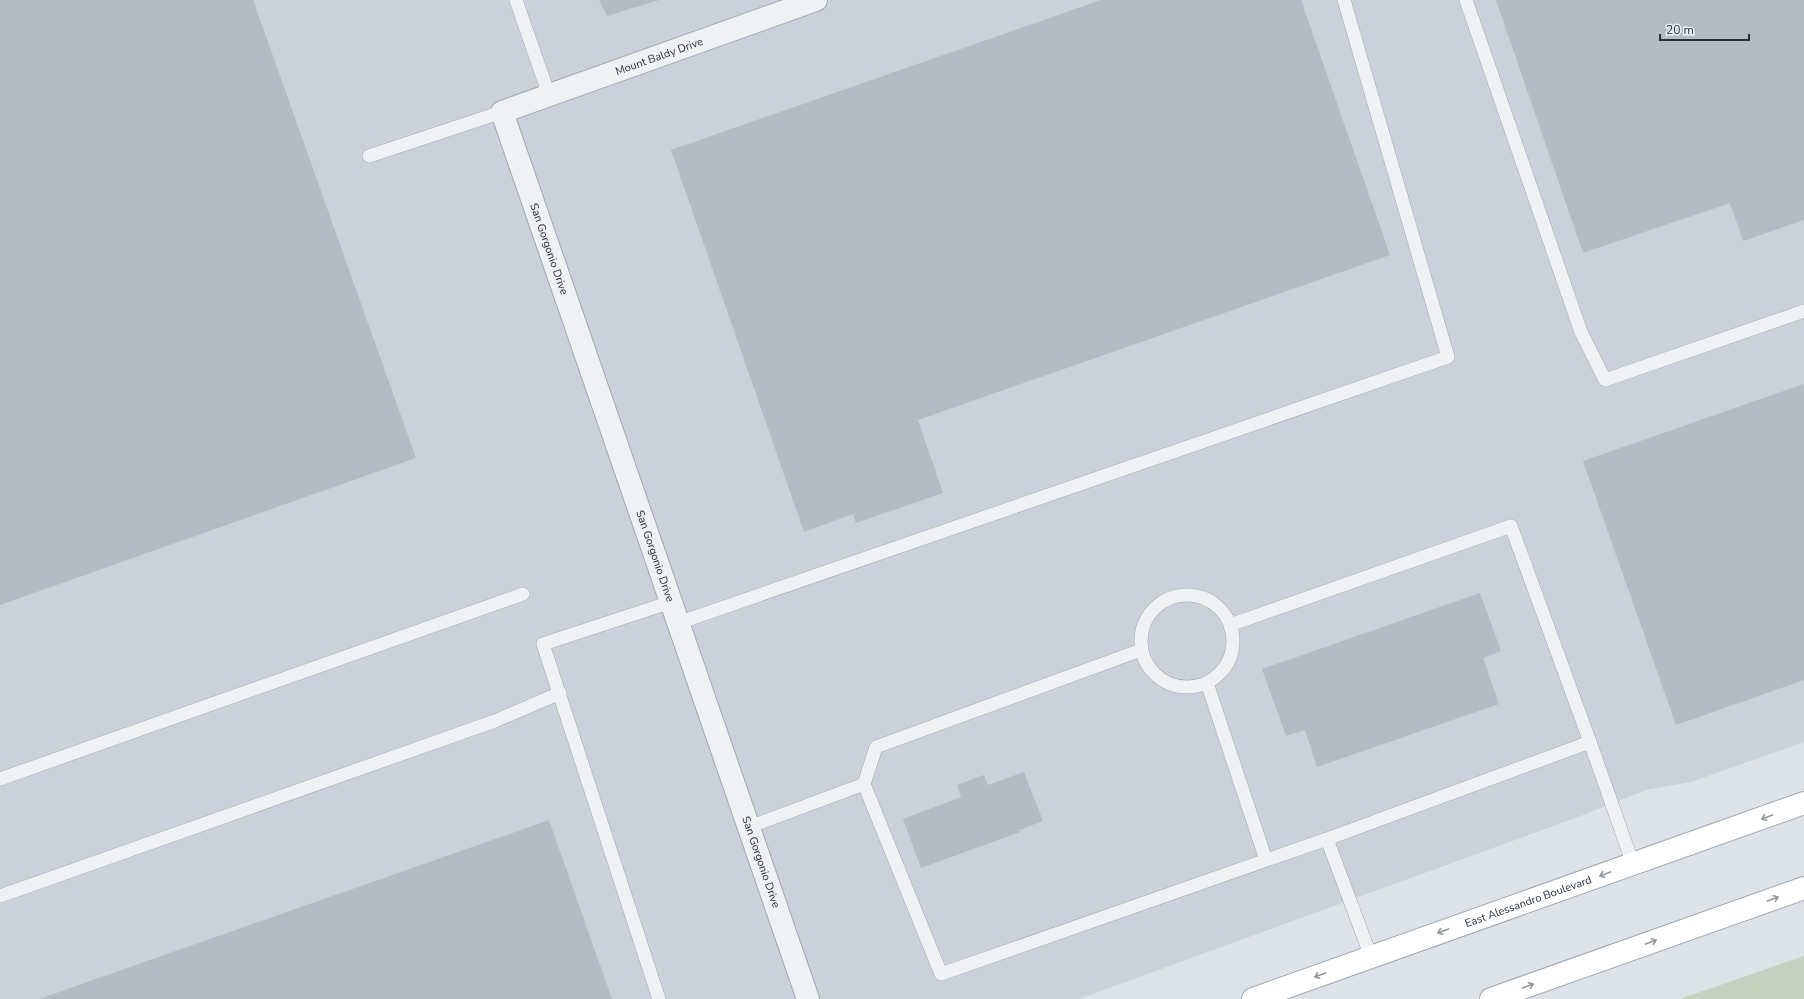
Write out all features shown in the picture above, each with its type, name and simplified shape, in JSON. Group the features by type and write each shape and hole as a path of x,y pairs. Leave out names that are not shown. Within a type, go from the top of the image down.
{"main road":[{"name":"East Alessandro Boulevard","path":"1253,999 1804,804"},
{"path":"1491,999 1804,888"}],"street":[{"name":"Mount Baldy Drive","path":"502,112 816,0"},
{"name":"San Gorgonio Drive","path":"502,112 808,999"}],"lane":[{"path":"516,0 549,95"},
{"path":"678,623 1448,357 1344,0"},
{"path":"1466,0 1581,332 1605,380 1804,311"},
{"path":"369,156 502,112"},
{"path":"1230,624 1511,526 1633,864"},
{"path":"0,780 523,594"},
{"path":"1182,596 1196,596 1211,602 1222,612 1230,624 1233,638 1232,652 1227,664 1218,675 1207,683 1193,687 1179,687 1166,683 1154,675 1146,664 1141,650 1141,635 1145,621 1154,608 1167,600 1182,596"},
{"path":"659,999 543,644 671,602"},
{"path":"1141,650 876,747 864,784 941,974 1326,839 1590,742"},
{"path":"1207,683 1266,860"},
{"path":"0,896 495,721 560,693"},
{"path":"749,827 864,784"},
{"path":"1326,839 1372,957"}],"shaded area":[{"path":"0,0 1804,0 1804,742 1691,782 1646,790 1578,817 1079,999 0,999"}],"green space":[{"path":"1804,956 1804,999 1680,999"}],"building":[{"path":"0,0 253,0 416,458 0,605"},
{"path":"599,0 659,0 607,16"},
{"path":"1101,0 1301,0 1390,255 918,420 943,493 856,523 853,514 804,532 671,150"},
{"path":"1496,0 1804,0 1804,220 1743,241 1730,203 1583,253"},
{"path":"1804,384 1804,680 1676,725 1583,461"},
{"path":"1480,593 1501,651 1483,658 1499,704 1317,767 1305,730 1286,736 1262,669"},
{"path":"1024,772 1043,821 1019,830 1020,832 921,868 903,819 961,797 957,785 984,775 988,785"},
{"path":"549,820 612,999 39,999"}]}
